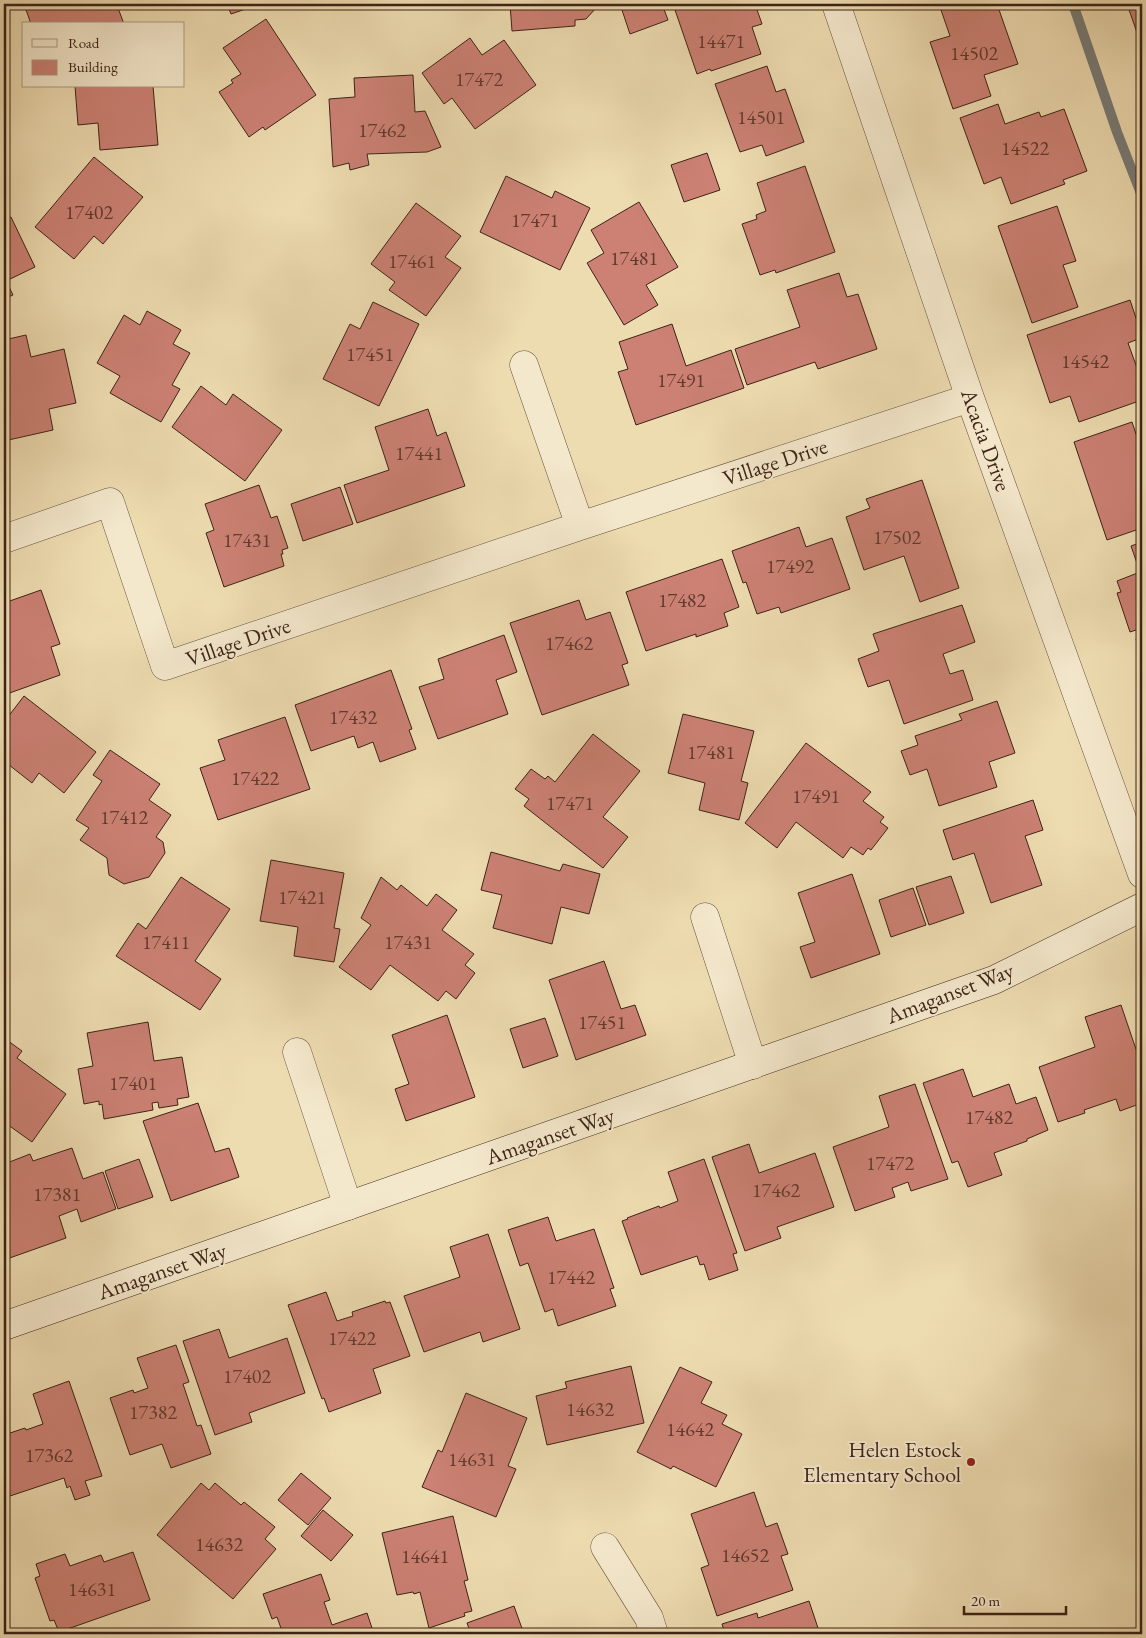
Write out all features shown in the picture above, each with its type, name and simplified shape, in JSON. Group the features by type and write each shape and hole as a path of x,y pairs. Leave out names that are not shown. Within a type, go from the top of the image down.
{"street":[{"name":"Acacia Drive","path":"836,4 970,398 1142,874"},
{"path":"524,365 580,526"},
{"name":"Village Drive","path":"4,539 110,502 166,666 580,526 970,398"},
{"name":"Amaganset Way","path":"4,1326 994,980 1142,907"},
{"path":"704,917 752,1065"},
{"path":"296,1052 348,1206"},
{"path":"605,1547 649,1618 654,1634"}],"building":[{"path":"24,4 131,4 118,8 123,22 30,22"},
{"path":"227,4 260,4 231,14"},
{"path":"510,4 596,4 596,8 586,19 575,20 575,26 512,31"},
{"path":"620,4 662,4 668,20 630,34"},
{"path":"684,4 755,4 762,24 752,27 761,54 697,74 674,7"},
{"path":"959,4 997,4 1018,64 984,75 991,96 953,109 930,42 950,36 941,10"},
{"path":"1127,4 1142,4 1142,47"},
{"path":"266,19 316,95 265,130 263,127 249,137 219,92 233,83 231,80 241,74 223,48"},
{"path":"470,38 482,55 504,40 536,85 475,129 452,98 444,104 422,73"},
{"path":"767,66 776,92 785,89 804,142 766,156 762,145 740,152 715,84"},
{"path":"413,75 415,112 425,111 441,147 427,152 367,154 369,165 350,170 349,163 333,167 329,99 355,97 354,78"},
{"path":"75,88 153,88 158,145 100,150 98,123 78,125"},
{"path":"998,104 1005,124 1039,112 1041,117 1064,109 1087,171 1063,180 1065,184 1011,204 1001,177 984,184 960,118"},
{"path":"707,153 720,190 684,202 671,165"},
{"path":"94,157 143,197 103,244 94,236 74,259 35,227"},
{"path":"805,166 835,252 776,273 775,270 760,275 742,224 757,219 756,215 766,211 757,183"},
{"path":"506,176 552,198 555,191 590,208 560,270 480,232"},
{"path":"639,202 678,267 646,285 658,305 624,325 587,263 604,253 591,230"},
{"path":"416,203 461,236 445,257 461,268 426,316 389,290 395,282 371,264"},
{"path":"1057,206 1076,261 1063,265 1078,307 1032,323 998,226"},
{"path":"11,217 35,267 6,281 13,295 4,299 4,221"},
{"path":"839,273 847,297 858,294 877,349 818,369 815,362 747,385 735,349 800,327 787,290"},
{"path":"1130,300 1141,338 1128,343 1142,379 1142,400 1079,422 1070,396 1050,403 1027,335"},
{"path":"373,302 419,324 379,406 323,379 350,324 360,329"},
{"path":"147,311 181,330 173,344 190,353 172,385 180,389 161,422 110,393 120,376 97,363 124,315 140,325"},
{"path":"672,324 686,366 731,350 744,388 636,425 618,372 628,369 619,342"},
{"path":"26,335 31,357 64,349 76,403 49,409 53,430 4,441 4,340"},
{"path":"201,386 226,405 233,394 282,430 245,481 172,427"},
{"path":"428,409 437,436 446,432 465,486 357,523 344,485 389,470 375,427"},
{"path":"1132,422 1142,452 1142,478 1138,479 1142,491 1142,528 1107,540 1074,442"},
{"path":"922,480 959,588 920,602 904,556 864,570 846,517 870,508 866,499"},
{"path":"259,485 271,518 277,516 288,548 282,550 283,554 281,554 284,566 224,587 206,533 214,530 205,504"},
{"path":"340,487 353,524 303,541 291,504"},
{"path":"799,527 806,547 832,538 850,589 781,613 779,607 757,614 746,582 743,583 732,551"},
{"path":"1142,542 1142,628 1130,632 1117,593 1121,592 1117,581 1140,572 1131,546"},
{"path":"722,559 739,607 724,613 728,626 696,637 696,634 646,651 626,592"},
{"path":"41,590 60,644 51,647 60,675 4,695 4,603"},
{"path":"579,600 586,620 610,612 628,663 622,665 629,685 542,715 510,623"},
{"path":"962,605 975,642 943,654 950,674 963,670 973,700 904,724 889,680 868,687 858,659 879,651 873,634"},
{"path":"504,635 517,672 496,680 508,714 438,739 419,687 444,679 438,659"},
{"path":"1142,637 1142,657 1136,639"},
{"path":"391,670 412,729 409,730 416,749 380,762 373,742 358,748 354,736 311,751 295,705"},
{"path":"24,696 96,752 64,793 39,773 32,783 4,761 4,722"},
{"path":"997,701 1015,753 989,762 997,787 939,806 927,769 910,775 901,751 918,745 915,736 962,720 959,714"},
{"path":"683,714 754,731 741,781 748,783 739,820 699,810 705,783 668,773"},
{"path":"285,717 310,789 218,820 200,768 225,760 218,740"},
{"path":"593,734 640,771 603,817 628,837 603,868 524,806 529,799 515,789 531,769 545,779 548,776 555,782"},
{"path":"806,743 871,792 863,801 884,817 880,822 888,828 871,850 868,848 863,855 851,847 843,858 796,822 777,848 745,823"},
{"path":"110,750 160,784 149,800 171,815 156,837 163,842 165,853 149,877 124,884 109,875 107,858 80,840 89,828 76,820 102,781 93,775"},
{"path":"1033,800 1043,830 1025,836 1042,885 991,903 974,853 953,860 943,830"},
{"path":"491,852 560,871 563,864 600,874 589,914 561,907 552,944 493,928 502,895 481,890"},
{"path":"271,860 344,873 334,928 340,929 334,962 294,956 298,927 260,921"},
{"path":"852,874 880,954 811,978 800,947 815,942 798,893"},
{"path":"951,876 964,913 929,925 916,887"},
{"path":"181,877 230,909 195,961 221,979 200,1010 116,956 138,923 146,929"},
{"path":"381,877 397,890 401,885 427,906 436,894 457,910 442,930 474,954 465,965 475,973 456,999 446,991 438,1001 390,965 371,990 339,967 371,925 361,918"},
{"path":"913,888 926,925 891,937 879,900"},
{"path":"604,961 621,1009 635,1005 646,1035 576,1060 549,980"},
{"path":"1121,1005 1142,1067 1142,1103 1120,1111 1116,1099 1084,1110 1085,1113 1058,1122 1039,1067 1095,1047 1085,1017"},
{"path":"447,1015 475,1097 406,1121 395,1089 409,1084 392,1035"},
{"path":"545,1018 558,1056 523,1068 510,1029"},
{"path":"148,1022 154,1061 182,1057 189,1097 177,1099 178,1105 159,1108 158,1102 152,1103 153,1110 104,1119 102,1104 99,1105 99,1101 84,1104 78,1069 93,1066 87,1033"},
{"path":"4,1038 22,1051 17,1058 66,1094 32,1142 4,1122"},
{"path":"963,1069 973,1097 1009,1084 1016,1104 1036,1097 1048,1130 1027,1139 1027,1141 994,1153 1002,1175 968,1187 958,1161 952,1163 923,1083"},
{"path":"915,1084 948,1179 911,1191 908,1182 892,1188 895,1197 855,1211 833,1147 889,1127 879,1096"},
{"path":"198,1103 215,1152 229,1148 239,1177 171,1201 143,1121"},
{"path":"749,1144 759,1173 815,1153 834,1207 777,1227 781,1238 745,1251 712,1157"},
{"path":"72,1148 83,1179 103,1172 116,1209 81,1222 77,1209 59,1216 66,1238 4,1260 4,1172 9,1170 7,1163 30,1154 33,1161"},
{"path":"139,1159 153,1197 118,1209 105,1171"},
{"path":"704,1159 737,1253 733,1254 738,1270 709,1280 704,1264 700,1265 697,1256 641,1275 622,1221 659,1206 660,1208 678,1201 668,1172"},
{"path":"548,1217 556,1241 594,1229 614,1288 610,1289 616,1306 558,1326 553,1309 545,1312 528,1263 520,1266 508,1230"},
{"path":"488,1234 520,1329 483,1342 480,1332 424,1352 404,1296 460,1277 450,1247"},
{"path":"326,1292 337,1321 353,1316 352,1312 385,1301 386,1303 390,1302 410,1356 373,1369 381,1393 329,1412 324,1398 322,1399 288,1305"},
{"path":"219,1329 229,1358 287,1338 305,1393 249,1413 252,1422 215,1435 183,1341"},
{"path":"176,1345 189,1382 183,1384 197,1426 201,1425 211,1454 171,1468 162,1444 130,1455 110,1398 133,1390 134,1393 148,1388 137,1358"},
{"path":"631,1366 644,1423 547,1445 536,1396 567,1388 565,1382"},
{"path":"680,1367 712,1382 701,1403 727,1415 722,1424 742,1434 716,1487 673,1466 671,1469 637,1452"},
{"path":"69,1381 102,1476 85,1481 90,1495 75,1500 70,1486 67,1488 64,1478 7,1497 4,1489 4,1435 43,1424 33,1394"},
{"path":"466,1393 527,1418 508,1466 516,1469 496,1517 422,1487 438,1450 442,1452"},
{"path":"301,1473 331,1498 308,1525 278,1500"},
{"path":"201,1483 209,1490 215,1483 241,1505 244,1502 275,1527 265,1539 276,1549 233,1599 157,1535"},
{"path":"754,1492 766,1527 777,1523 788,1554 781,1556 793,1590 717,1616 701,1568 709,1565 691,1514"},
{"path":"323,1510 353,1535 331,1561 301,1536"},
{"path":"453,1516 468,1580 464,1581 472,1611 464,1613 465,1616 429,1628 420,1592 397,1595 382,1533"},
{"path":"133,1552 150,1600 59,1632 54,1620 50,1621 35,1578 40,1576 36,1564 65,1554 70,1566 101,1555 104,1562"},
{"path":"321,1574 330,1600 324,1602 332,1625 367,1613 374,1634 283,1634 277,1617 272,1619 263,1594"},
{"path":"809,1601 820,1634 725,1634 722,1624 757,1613 758,1618"},
{"path":"514,1606 524,1634 471,1634 467,1623"}],"waterway":[{"path":"1073,4 1117,132 1142,196"}],"place":[{"name":"Helen Estock Elementary School","path":"971,1462"}]}
